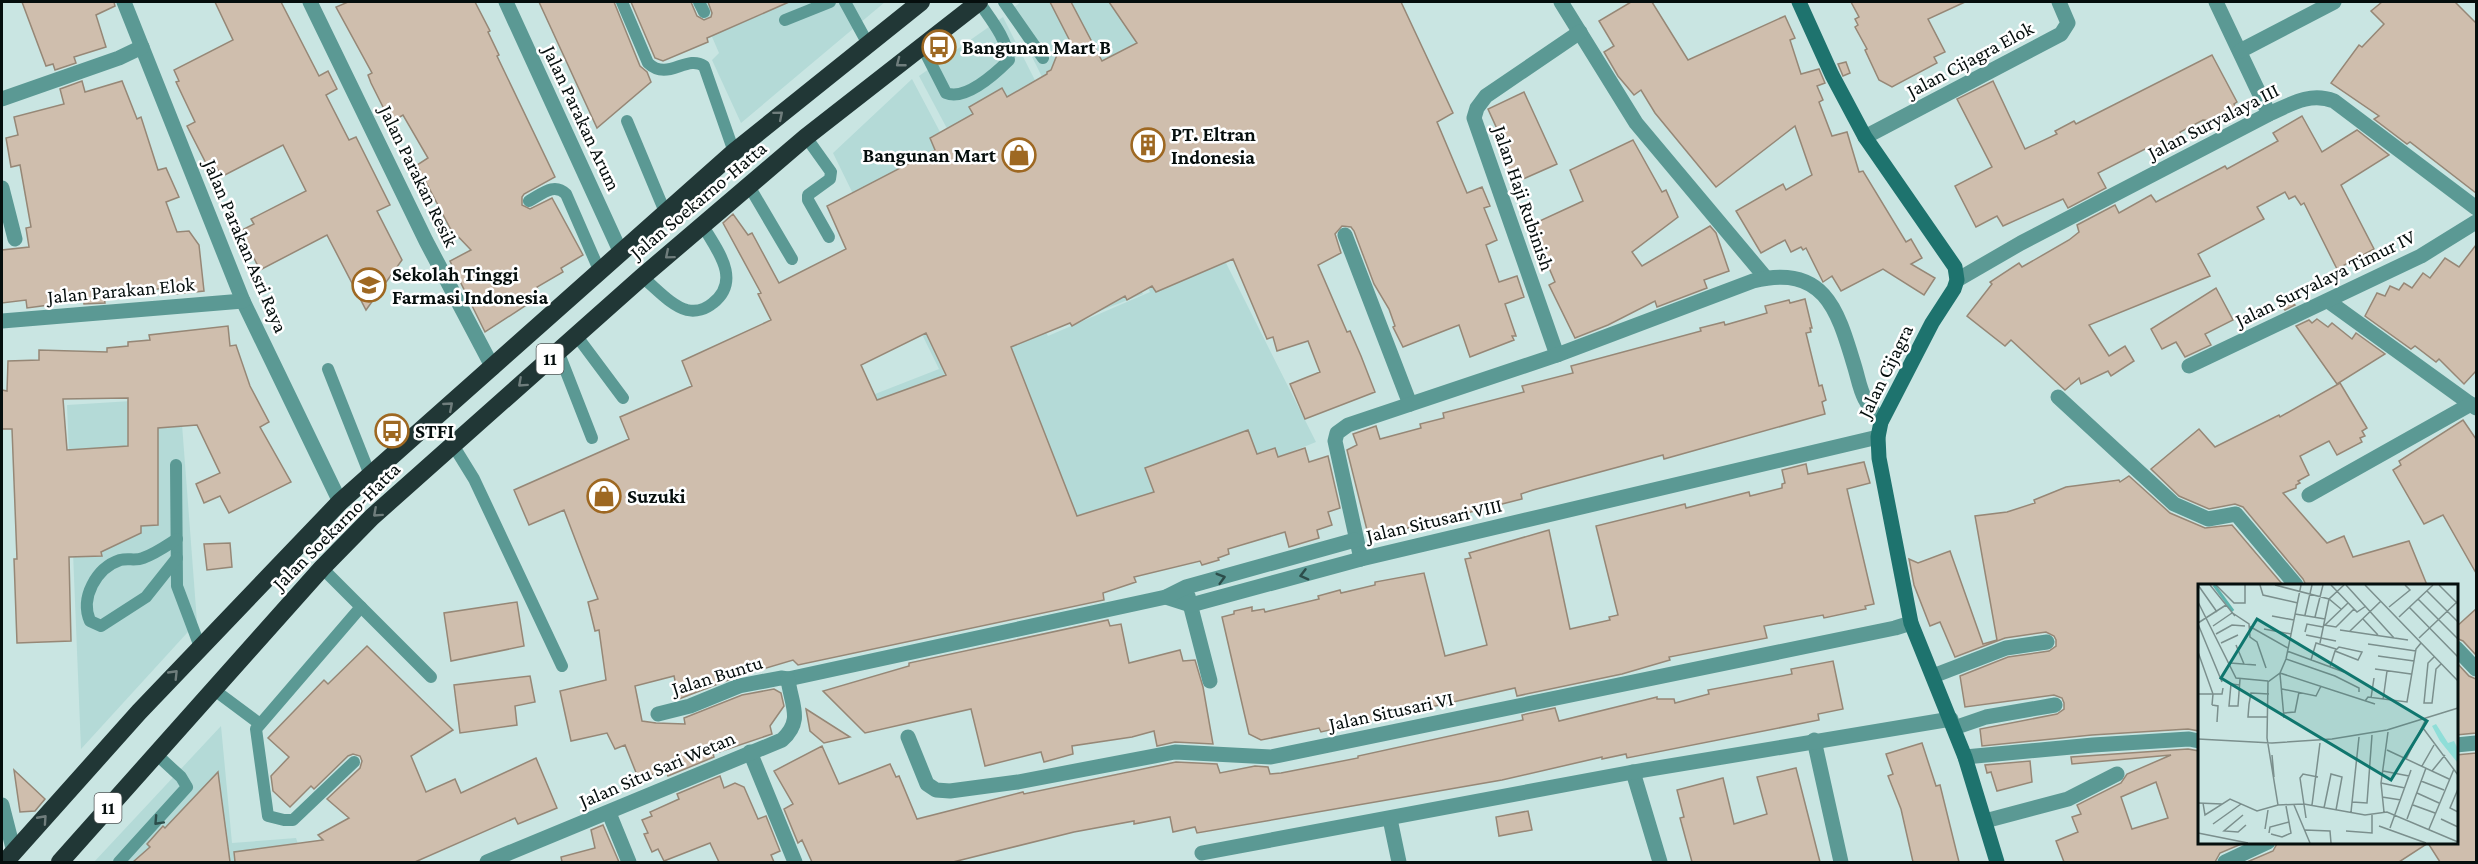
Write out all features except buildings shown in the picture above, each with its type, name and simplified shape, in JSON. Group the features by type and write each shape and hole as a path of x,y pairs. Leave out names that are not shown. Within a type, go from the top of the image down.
{"highway":[{"name":"Jalan Soekarno-Hatta","path":"9,857 139,712 340,502 734,152 921,2"},
{"name":"Jalan Soekarno-Hatta","path":"60,862 322,568 372,517 642,277 806,137 979,2"}],"street":[{"name":"Jalan Parakan Asri Raya","path":"124,2 243,301 340,502"},
{"name":"Jalan Parakan Resik","path":"310,2 426,241 493,368"},
{"name":"Jalan Parakan Arum","path":"506,2 621,253"},
{"path":"1561,2 1636,123 1766,278 1800,280 1826,296 1836,310 1864,399 1879,429"},
{"path":"1799,2 1832,75 1865,137 1955,267 1958,280"},
{"name":"Jalan Cijagra Elok","path":"1865,137 2061,34 2068,23 2059,2"},
{"path":"2216,2 2269,114"},
{"path":"2240,51 2334,2"},
{"name":"Jalan Haji Rubinish","path":"1557,355 1474,118 1477,108 1486,96 1580,32"},
{"path":"2,99 119,58 142,47"},
{"name":"Jalan Suryalaya III","path":"1958,280 2021,243 2269,114 2303,99 2324,97 2334,101 2476,208"},
{"path":"2,188 15,239"},
{"name":"Jalan Suryalaya Timur IV","path":"2189,366 2421,256 2476,222"},
{"path":"1345,235 1410,404"},
{"name":"Jalan Situsari VIII","path":"1766,278 1557,355 1348,425 1337,433 1336,448 1361,560 1879,429"},
{"name":"Jalan Cijagra","path":"1958,280 1932,323 1879,429 1883,483 1911,623 1953,723 1997,862"},
{"name":"Jalan Parakan Elok","path":"2,321 243,301"},
{"path":"2309,495 2474,406 2328,301"},
{"path":"2058,397 2174,504 2208,519 2236,514 2295,584"},
{"name":"Jalan Buntu","path":"658,714 690,706 739,686 781,678 788,679 1166,597 1186,587 1355,540"},
{"path":"1166,597 1191,605 1361,560"},
{"path":"1186,587 1210,681"},
{"name":"Jalan Situsari VI","path":"908,737 927,784 936,790 950,791 1018,782 1175,752 1272,757 1911,623"},
{"path":"1933,676 2006,648 2047,642"},
{"path":"2457,649 2476,669"},
{"name":"Jalan Situ Sari Wetan","path":"488,862 782,740 792,732 796,718 788,679"},
{"path":"1202,853 1814,740 1953,723 2055,705"},
{"path":"1965,757 2093,745 2189,739 2198,741"},
{"path":"1814,740 1841,862"},
{"path":"2457,745 2476,743"},
{"path":"750,752 795,862"},
{"path":"1633,772 1660,862"},
{"path":"1984,821 2068,799 2117,774"},
{"path":"2,805 9,830 9,857"},
{"path":"609,813 629,862"},
{"path":"1390,819 1399,862"},
{"path":"2225,862 2266,843"}],"lane":[{"path":"622,2 648,63 655,70 663,71 693,63 704,66 734,152"},
{"path":"784,20 830,2"},
{"path":"845,2 868,44"},
{"path":"922,46 946,93 953,96 964,94 1001,68 1009,60 1007,47 979,2"},
{"path":"1004,2 1044,58"},
{"path":"627,121 665,212"},
{"path":"806,137 831,172 830,179 808,195 808,200 830,237"},
{"path":"749,186 792,259"},
{"path":"529,201 554,187 561,188 566,194 600,272"},
{"path":"642,277 686,310 699,310 713,303 725,290 728,280 725,266 703,226"},
{"path":"576,335 623,398"},
{"path":"558,351 592,438"},
{"path":"328,369 370,475"},
{"path":"453,445 474,479 562,666"},
{"path":"176,465 177,586 200,648"},
{"path":"177,540 142,558 117,561 107,568 86,596 85,610 90,621 101,626 146,597 177,558"},
{"path":"322,568 431,676"},
{"path":"354,762 293,820 270,818 267,814 256,734 260,724 361,607"},
{"path":"213,689 260,724"},
{"path":"119,862 187,787 181,777 156,754"}],"shaded area":[{"path":"697,2 885,2 741,123 712,60 719,53"},
{"path":"1021,2 1125,2 1224,259 1316,442 907,606 806,421 939,369 833,153 912,79 1048,336 1150,292 1009,11"},
{"name":"Bangunan Mart","path":"1003,17 1143,294 1054,329 919,76"},
{"path":"180,398 197,622 81,749 67,405"},
{"path":"221,726 232,843 296,838 304,862 94,862"}],"place":[{"name":"Bangunan Mart B","path":"939,47"},
{"name":"PT. Eltran Indonesia","path":"1148,145"},
{"name":"Bangunan Mart","path":"1019,155"},
{"name":"Sekolah Tinggi Farmasi Indonesia","path":"369,285"},
{"name":"STFI","path":"392,431"},
{"name":"Suzuki","path":"604,496"}]}
